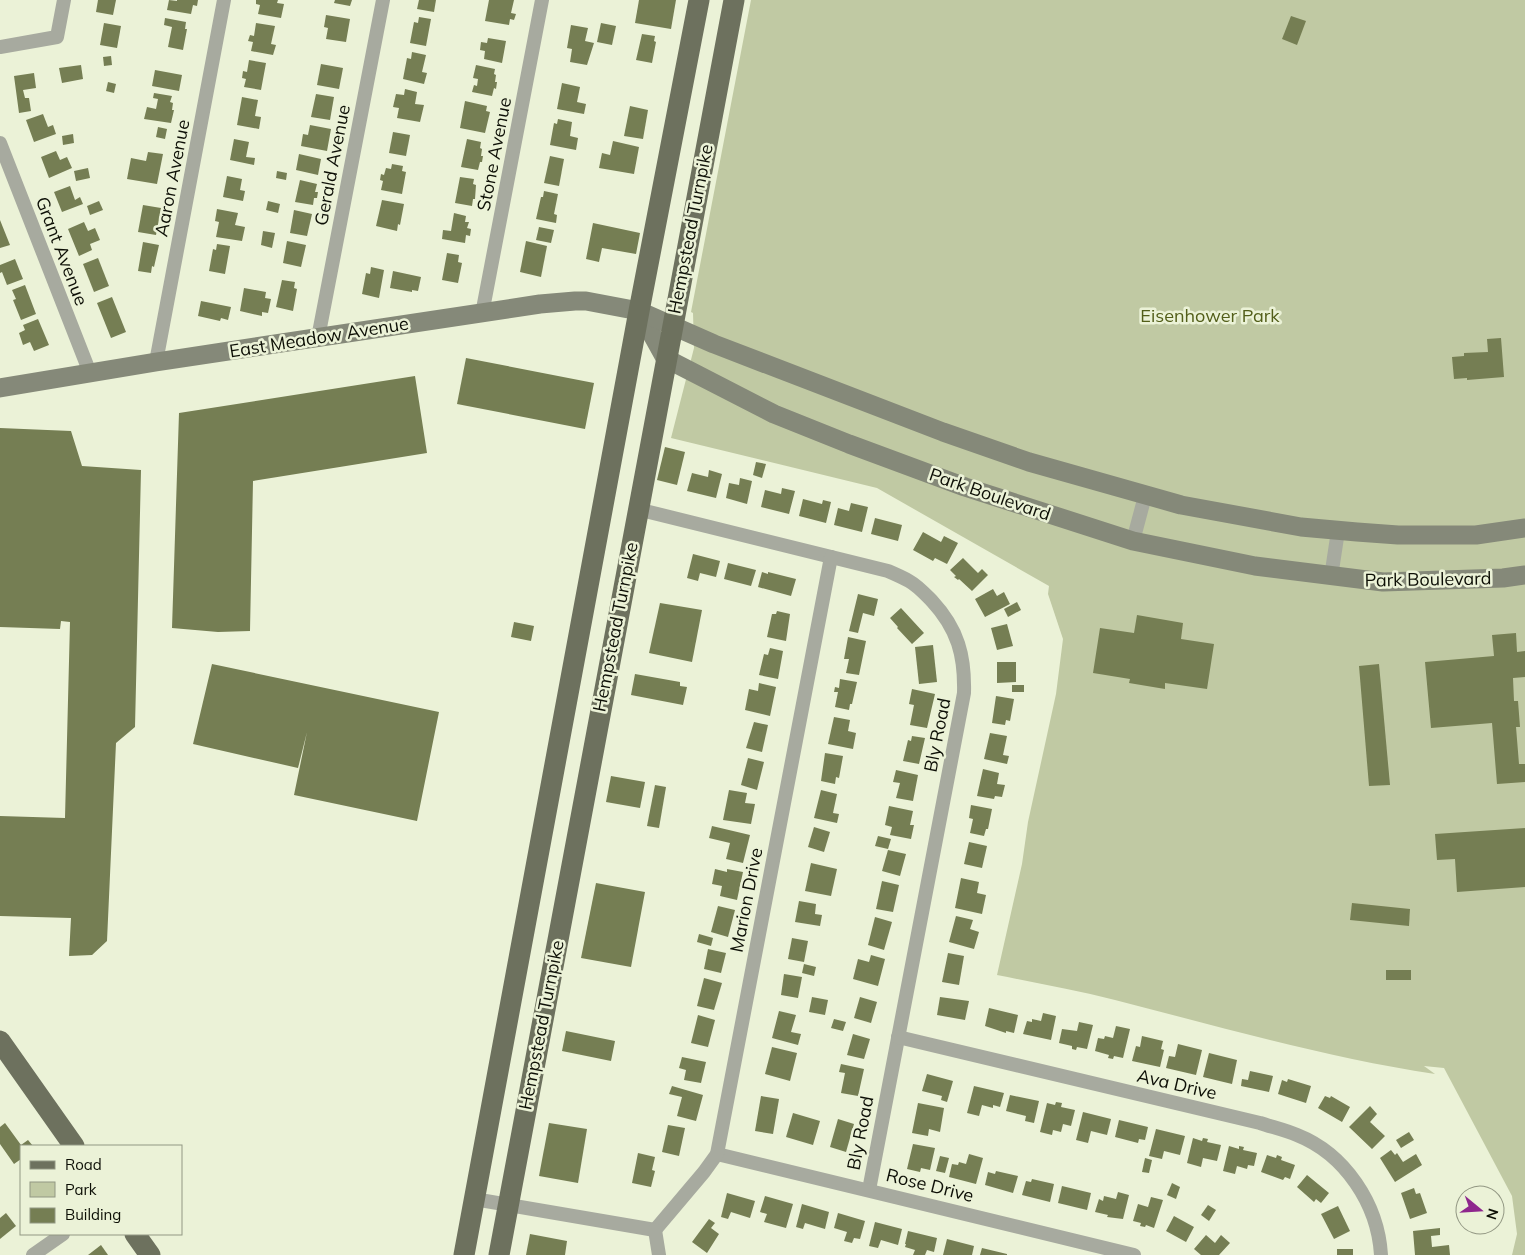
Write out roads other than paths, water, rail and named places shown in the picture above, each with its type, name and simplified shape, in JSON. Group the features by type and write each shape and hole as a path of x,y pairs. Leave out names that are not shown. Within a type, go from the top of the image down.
{"main road":[{"name":"Hempstead Turnpike","path":"464,1255 639,311 699,0"},
{"name":"Hempstead Turnpike","path":"499,1255 665,358 734,0"},
{"path":"0,1041 73,1145"},
{"path":"136,1235 150,1255"}],"street":[{"path":"0,47 57,37 64,0"},
{"name":"Aaron Avenue","path":"156,362 224,0"},
{"name":"Gerald Avenue","path":"318,338 383,0"},
{"name":"Stone Avenue","path":"482,314 542,0"},
{"name":"Grant Avenue","path":"0,143 90,373"},
{"name":"East Meadow Avenue","path":"0,388 156,362 540,304 575,301 596,303 639,311 672,326"},
{"path":"639,311 665,358"},
{"path":"672,326 943,432 1029,462 1145,496 1221,513 1338,531 1398,535 1476,535 1525,528"},
{"name":"Park Boulevard","path":"665,358 774,414 849,444 965,486 1134,541 1255,566 1383,582 1525,575"},
{"path":"1134,541 1145,496"},
{"name":"Bly Road","path":"637,510 888,571 910,582 924,593 944,614 956,635 963,664 964,693 869,1190"},
{"path":"1331,577 1338,531"},
{"name":"Marion Drive","path":"655,1230 704,1172 716,1154 831,557"},
{"name":"Ava Drive","path":"898,1037 1260,1123 1298,1135 1329,1154 1351,1176 1363,1194 1376,1222 1381,1255"},
{"name":"Rose Drive","path":"716,1154 1134,1255"},
{"path":"474,1199 655,1230 659,1255"},
{"path":"32,1255 62,1235"}],"park label":[{"name":"Eisenhower Park","path":"1210,315"}]}
